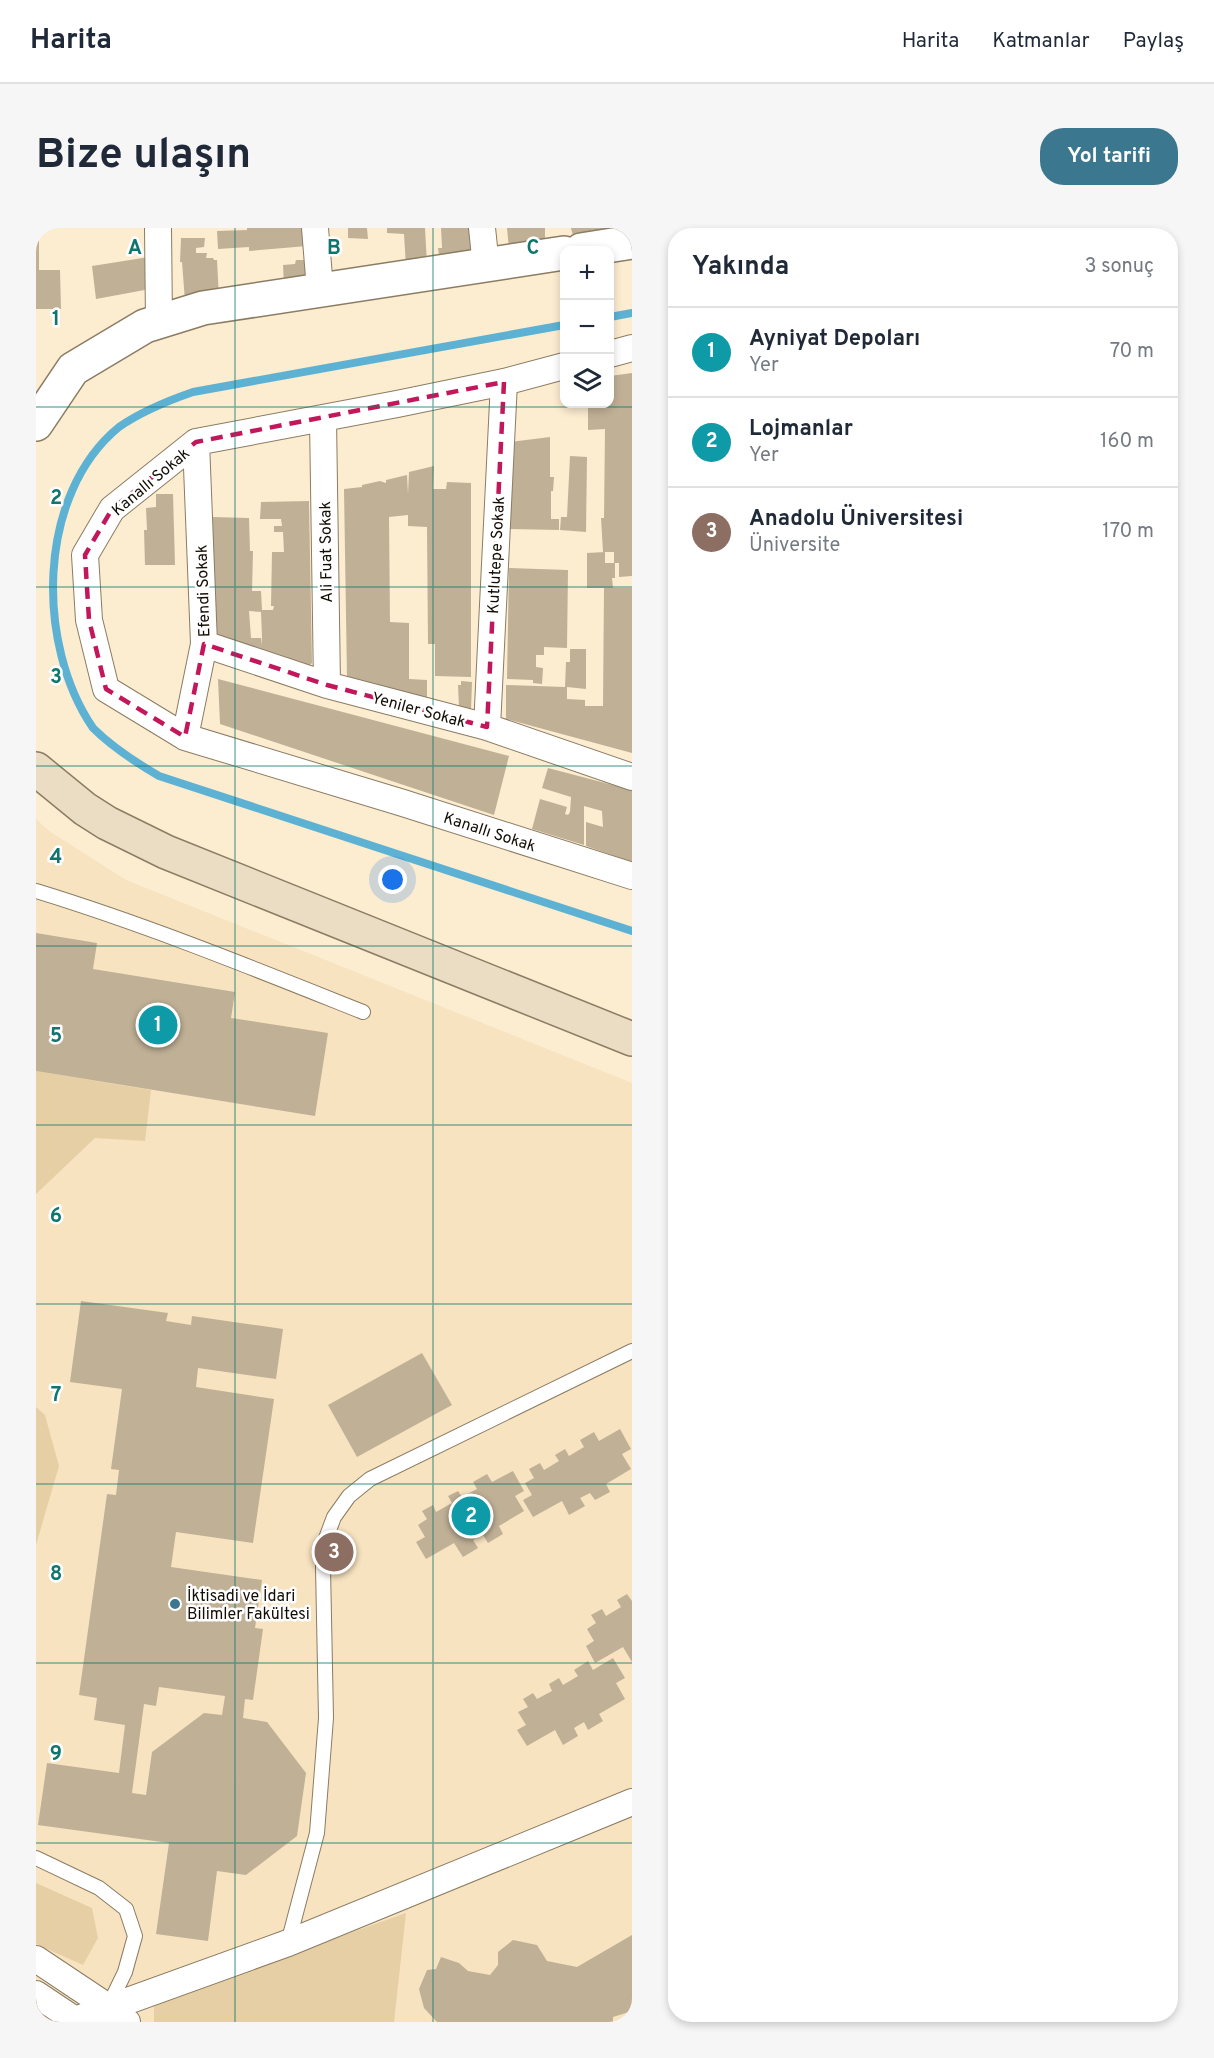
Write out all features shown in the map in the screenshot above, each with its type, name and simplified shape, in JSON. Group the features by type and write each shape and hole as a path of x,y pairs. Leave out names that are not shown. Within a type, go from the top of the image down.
{"main road":[{"path":"36,769 85,809 115,827 166,852 632,1039"}],"street":[{"path":"158,228 159,321"},
{"path":"315,228 320,290"},
{"path":"482,228 486,266"},
{"path":"606,246 632,242"},
{"path":"36,424 73,369 145,326 159,321 203,308 560,254"},
{"path":"614,353 632,348"},
{"name":"Kanallı Sokak","path":"560,367 504,382 196,442 112,509 85,555 89,620 106,689 185,737 632,876"},
{"name":"Kutlutepe Sokak","path":"487,727 504,382"},
{"name":"Ali Fuat Sokak","path":"323,419 327,685"},
{"name":"Efendi Sokak","path":"185,737 204,644 196,442"},
{"name":"Yeniler Sokak","path":"204,644 327,685 487,727 632,777"},
{"path":"36,1994 76,2021 117,2014 632,1802"},
{"path":"36,1959 117,2014"}],"lane":[{"path":"36,891 97,910 243,964 363,1012"},
{"path":"288,1943 317,1833 326,1718 322,1567 325,1541 334,1517 349,1496 370,1479 632,1351"},
{"path":"36,1858 99,1888 126,1909 135,1936 117,2014"}],"highlighted area":[{"path":"504,382 487,727 327,685 204,644 185,737 106,689 89,620 85,555 112,509 196,442"}],"shaded area":[{"path":"36,819 49,831 126,880 632,1083 632,2022 36,2022"},
{"path":"36,1071 151,1090 145,1141 95,1138 36,1194"},
{"path":"36,1407 45,1415 59,1466 36,1545"},
{"path":"36,1883 92,1908 98,1938 83,1965 36,1944"},
{"path":"406,1913 394,2022 154,2022 154,2003"}],"building":[{"path":"36,228 39,228 39,270 60,270 61,309 36,309"},
{"path":"247,228 307,228 307,246 249,251 249,247 218,249 217,231 247,230"},
{"path":"348,228 367,228 368,239 348,238"},
{"path":"387,228 425,228 427,264 406,267 404,234 387,233"},
{"path":"441,228 470,228 472,258 440,262 438,248 442,248"},
{"path":"507,228 545,228 545,243 509,249"},
{"path":"571,228 621,228 621,229 573,236"},
{"path":"181,238 205,238 204,247 196,248 196,253 207,253 206,258 217,260 219,298 185,301 182,262 180,262"},
{"path":"149,257 150,289 96,299 92,266"},
{"path":"296,260 308,260 308,284 284,285 283,265 295,264"},
{"path":"632,373 632,576 619,577 619,563 615,563 615,578 612,578 613,588 632,588 632,753 506,719 506,685 565,687 566,662 570,662 570,649 586,649 586,689 567,687 567,699 585,700 585,706 603,706 604,588 587,588 587,553 605,552 603,552 601,518 604,518 605,429 588,430 588,408 614,408 614,375","holes":["605,552 614,552 614,563 605,563"]},
{"path":"550,437 550,477 554,477 553,491 551,491 551,519 559,519 559,530 510,529 510,442"},
{"path":"570,456 587,457 586,532 560,530 561,517 567,517"},
{"path":"434,466 433,489 446,489 447,482 471,483 471,677 435,676 435,644 428,644 427,527 408,526 408,515 389,517 390,622 409,623 409,679 427,680 427,700 347,677 344,489 362,487 362,485 380,481 386,483 386,480 407,475 408,494 409,472"},
{"path":"156,494 173,494 175,565 145,565 146,508 156,507"},
{"path":"309,501 312,663 309,666 214,639 212,517 249,518 250,551 253,551 252,591 261,591 262,610 273,610 274,606 271,606 272,552 284,552 283,532 274,532 274,526 282,526 281,519 260,519 261,502","holes":["249,611 261,612 262,637 261,646 261,638 251,638"]},
{"path":"509,568 568,570 567,648 544,647 544,655 536,655 536,667 543,668 542,684 533,683 533,680 507,679"},
{"path":"218,679 509,756 494,815 220,724"},
{"path":"461,681 472,682 471,710 459,708 458,685 461,685"},
{"path":"548,768 632,790 632,862 586,846 586,822 603,827 602,811 584,806 584,845 532,829 540,799 567,807 565,814 568,815 570,812 571,797 542,788"},
{"path":"36,933 97,943 93,969 235,992 231,1018 328,1033 315,1116 36,1071"},
{"name":"İktisadi ve İdari Bilimler Fakültesi","path":"81,1301 168,1313 166,1321 191,1325 192,1316 283,1329 276,1379 198,1368 196,1387 274,1399 253,1543 176,1532 171,1567 262,1580 255,1628 263,1629 253,1700 245,1699 243,1718 267,1722 306,1773 297,1836 246,1875 217,1871 208,1941 156,1934 169,1843 38,1825 47,1763 119,1773 125,1725 94,1720 97,1698 79,1695 107,1494 116,1495 119,1470 111,1469 122,1389 70,1382","holes":["159,1687 225,1696 222,1715 204,1713 152,1752 146,1795 132,1793 144,1704 156,1706"]},
{"path":"422,1353 452,1405 357,1457 328,1405"},
{"path":"620,1429 631,1449 622,1454 631,1469 606,1484 610,1492 595,1500 590,1493 580,1498 585,1506 569,1515 562,1501 533,1517 523,1500 532,1495 525,1483 534,1478 529,1469 540,1463 544,1470 559,1461 555,1455 565,1449 569,1456 584,1447 580,1440 594,1432 599,1441"},
{"path":"513,1471 524,1491 515,1496 524,1511 499,1526 503,1534 488,1543 483,1535 473,1540 478,1548 463,1557 454,1543 426,1559 416,1542 425,1537 418,1525 427,1519 422,1511 433,1505 436,1512 452,1503 448,1496 458,1491 462,1497 477,1489 473,1482 487,1474 492,1482"},
{"path":"627,1594 632,1601 632,1662 623,1647 595,1663 586,1646 594,1641 587,1629 596,1623 591,1615 602,1609 606,1616 621,1607 617,1600"},
{"path":"613,1658 625,1678 616,1683 625,1699 599,1714 603,1721 588,1730 584,1722 574,1728 578,1736 563,1745 555,1730 527,1746 517,1730 526,1725 518,1712 528,1707 523,1699 533,1693 537,1699 552,1691 549,1684 559,1678 563,1685 578,1676 574,1670 588,1661 593,1670"},
{"path":"632,1935 632,2011 613,2017 613,2022 437,2022 424,2008 419,1989 427,1970 436,1969 441,1957 459,1963 468,1971 490,1975 498,1965 498,1952 513,1940 537,1945 547,1961 577,1967"}],"waterway":[{"path":"614,316 632,313"},
{"path":"560,326 193,392 137,416 119,427 92,456 72,491 59,530 54,572 54,614 61,656 74,694 93,728 124,754 159,776 632,931"}],"place":[{"name":"Ayniyat Depoları","path":"158,1025"},
{"name":"Lojmanlar","path":"471,1516"},
{"name":"Anadolu Üniversitesi","path":"334,1552"},
{"name":"İktisadi ve İdari Bilimler Fakültesi","path":"175,1604"}]}
